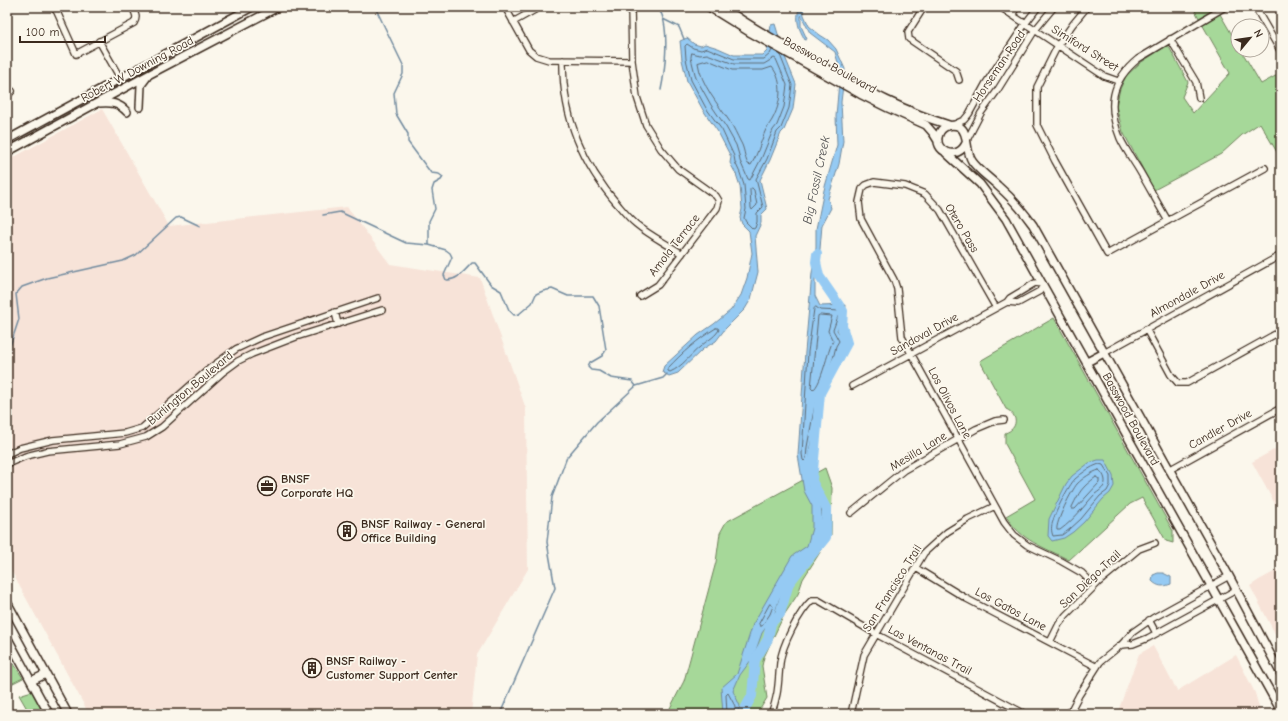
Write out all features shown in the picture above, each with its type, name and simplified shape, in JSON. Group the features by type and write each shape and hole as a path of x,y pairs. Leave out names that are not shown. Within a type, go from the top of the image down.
{"main road":[{"name":"Robert W Downing Road","path":"7,140 252,7"},
{"name":"Robert W Downing Road","path":"7,152 150,74 278,7"},
{"name":"Basswood Boulevard","path":"709,7 888,108 926,125 938,141"},
{"name":"Basswood Boulevard","path":"723,7 752,31"},
{"path":"140,107 141,86 150,74"},
{"name":"Basswood Boulevard","path":"860,91 899,107 951,125"},
{"path":"95,104 110,102 122,106 127,112"},
{"path":"951,125 962,129 966,134 966,141 961,150 954,154 945,152 938,141 940,132 944,128 951,125"},
{"name":"Basswood Boulevard","path":"966,141 973,162 1007,194 1030,221 1229,576 1281,674"},
{"name":"Basswood Boulevard","path":"945,152 974,178 994,201 1014,232 1281,711"},
{"path":"1087,362 1104,353"},
{"path":"7,602 68,714"},
{"path":"7,637 50,714"},
{"path":"31,681 46,674"}],"street":[{"path":"53,7 57,12 76,54 134,23 136,16 132,7"},
{"path":"505,7 529,50 536,56 549,60 632,61 631,7"},
{"path":"513,22 540,7"},
{"path":"924,7 908,32 909,39 956,71 959,80"},
{"name":"Simiford Street","path":"1000,7 1104,76 1118,82"},
{"path":"1012,15 1017,7"},
{"name":"Horseman Road","path":"951,125 964,120 970,114 986,83 1038,7"},
{"name":"Horseman Road","path":"966,141 981,112 997,91 1035,30 1054,7"},
{"path":"1086,7 1058,45 1037,87 1037,125 1055,161 1107,254 1265,168"},
{"path":"1168,221 1121,139 1115,122 1113,100 1118,82 1127,68 1138,59 1170,39 1225,7"},
{"path":"1255,7 1281,52"},
{"path":"1170,39 1196,82 1199,98"},
{"path":"99,41 120,78"},
{"path":"563,60 564,93 571,122 580,148 594,174 612,198 635,224 682,254"},
{"name":"Amola Terrace","path":"632,61 636,97 646,125 661,149 678,169 716,196 719,201 717,208 658,285 640,296"},
{"path":"7,96 12,91"},
{"name":"Otero Pass","path":"866,184 874,182 905,186 925,194 940,210 996,308"},
{"name":"Los Olivos Lane","path":"866,184 862,189 859,202 861,219 894,280 897,289 902,337 994,506 1014,535 1027,545 1082,573 1095,586"},
{"name":"Almondale Drive","path":"1104,353 1281,255"},
{"name":"Sandoval Drive","path":"852,386 996,308 1035,283 1043,284 1040,291 1023,301 1018,303 1006,302"},
{"path":"1018,293 1023,301"},
{"name":"Burlington Boulevard","path":"7,454 20,448 55,440 132,432 142,428 210,368 236,349 256,339 378,298"},
{"name":"Burlington Boulevard","path":"7,464 26,456 54,450 120,444 136,441 148,436 162,427 238,361 267,347 382,310"},
{"path":"335,312 338,324"},
{"path":"292,327 296,337"},
{"path":"1146,329 1171,376 1178,383 1187,383 1281,332"},
{"path":"194,382 203,390"},
{"name":"Candler Drive","path":"1169,470 1281,408"},
{"name":"Mesilla Lane","path":"851,513 904,470 976,429 995,421 1004,420"},
{"path":"132,432 136,441"},
{"path":"54,450 55,440"},
{"name":"San Francisco Trail","path":"851,714 864,655 924,553 947,532 968,519 994,506"},
{"name":"San Diego Trail","path":"1050,642 1066,614 1095,586 1139,549 1155,543"},
{"name":"Los Gatos Lane","path":"916,568 967,599 1097,666"},
{"path":"1069,714 1097,666 1132,633 1149,620 1229,576"},
{"path":"1121,645 1138,642 1236,590"},
{"name":"Las Ventanas Trail","path":"771,714 777,700 780,661 785,642 805,607 812,600 818,600 876,634 1025,714"},
{"path":"1149,620 1156,633"},
{"path":"1132,633 1138,642"}],"shaded area":[{"name":"BNSF Corporate HQ","path":"102,109 169,226 347,207 390,264 480,278 526,409 528,569 477,655 471,714 89,714 7,563 7,161"},
{"path":"1281,446 1281,515 1252,462"},
{"path":"1281,568 1281,645 1250,586"},
{"path":"1153,646 1177,691 1236,655 1255,693 1261,714 1117,714 1139,654"}],"green space":[{"path":"1193,7 1216,7 1216,8 1199,18"},
{"path":"1220,14 1230,31 1230,58 1246,58 1261,84 1281,73 1281,159 1260,123 1242,135 1221,154 1154,190 1123,132 1116,106 1120,89 1126,76 1140,63 1168,45 1188,82 1182,97 1193,113 1230,73 1202,24"},
{"path":"1054,318 1173,531 1173,543 1166,541 1142,498 1130,504 1069,560 1042,547 1026,537 1012,525 1006,516 1035,499 1005,444 1005,433 1014,425 1015,418 1006,409 980,361"},
{"path":"825,468 832,488 831,535 803,579 798,594 784,615 764,657 762,666 767,698 757,714 667,714 684,681 716,562 720,533 726,522"},
{"path":"14,664 23,678 7,686 7,668"},
{"path":"32,691 44,714 30,714 19,695"}],"water":[{"path":"799,7 803,7 804,15 809,26 828,40 836,49 845,69 841,102 843,141 839,164 828,199 831,208 822,225 815,280 815,296 820,306 846,305 837,330 845,341 840,348 837,360 820,400 810,447 810,486 821,505 824,536 788,581 779,600 774,616 762,633 754,656 740,675 733,691 740,706 737,714 723,714 721,688 737,674 753,624 792,556 807,546 812,528 812,506 804,491 798,455 805,352 812,273 816,248 816,229 824,190 837,145 836,116 840,70 835,52 810,33 801,15 801,26 807,39 805,40 798,24"},
{"path":"775,24 785,57 796,84 793,109 760,180 767,209 761,215 761,223 755,236 758,272 751,299 745,309 725,329 716,341 703,349 678,373 669,376 662,372 664,366 698,335 731,310 741,295 747,278 752,253 749,231 742,224 740,218 742,209 740,186 730,163 731,157 718,132 703,110 687,81 682,60 680,41 687,38 694,44 701,46 705,44 734,55 763,55 767,51 771,25"},
{"path":"1098,460 1105,460 1113,475 1114,486 1110,493 1073,532 1064,538 1052,541 1048,536 1049,519 1066,484 1072,476 1089,463"},
{"path":"1163,573 1171,577 1171,584 1161,586 1154,583 1152,581 1153,575"}],"waterway":[{"path":"375,7 403,65 403,74 394,93 396,114 408,134 408,142 431,173 439,174 443,177 434,184 432,190 435,209 429,221 429,245"},
{"path":"657,7 662,15 666,42 664,73 661,90"},
{"path":"663,19 679,27 684,39"},
{"path":"323,215 340,212 406,243 429,245 446,250 452,257 444,275 446,280 454,279 472,263 475,263 491,285 501,291 509,310 514,315 519,314 532,303 536,294 543,291 552,289 568,296 593,296 599,306 606,350 602,356 590,363 588,367 591,370 599,371 611,378 632,381 636,386"},
{"path":"7,377 10,346 19,319 16,294 22,287 47,278 123,261 136,255 176,218 181,217 200,226"},
{"name":"Big Fossil Creek","path":"742,714 752,696 755,660 768,639 771,623 780,614 789,583 826,537 827,510 812,481 820,393 847,343 842,326 843,311 819,276 816,262 817,254"},
{"path":"500,714 555,588 547,542 552,497 567,457 597,422 636,386 663,378 667,374"}],"place":[{"name":"BNSF Corporate HQ","path":"267,486"},
{"name":"BNSF Railway - General Office Building","path":"347,531"},
{"name":"BNSF Railway - Customer Support Center","path":"312,668"}]}
